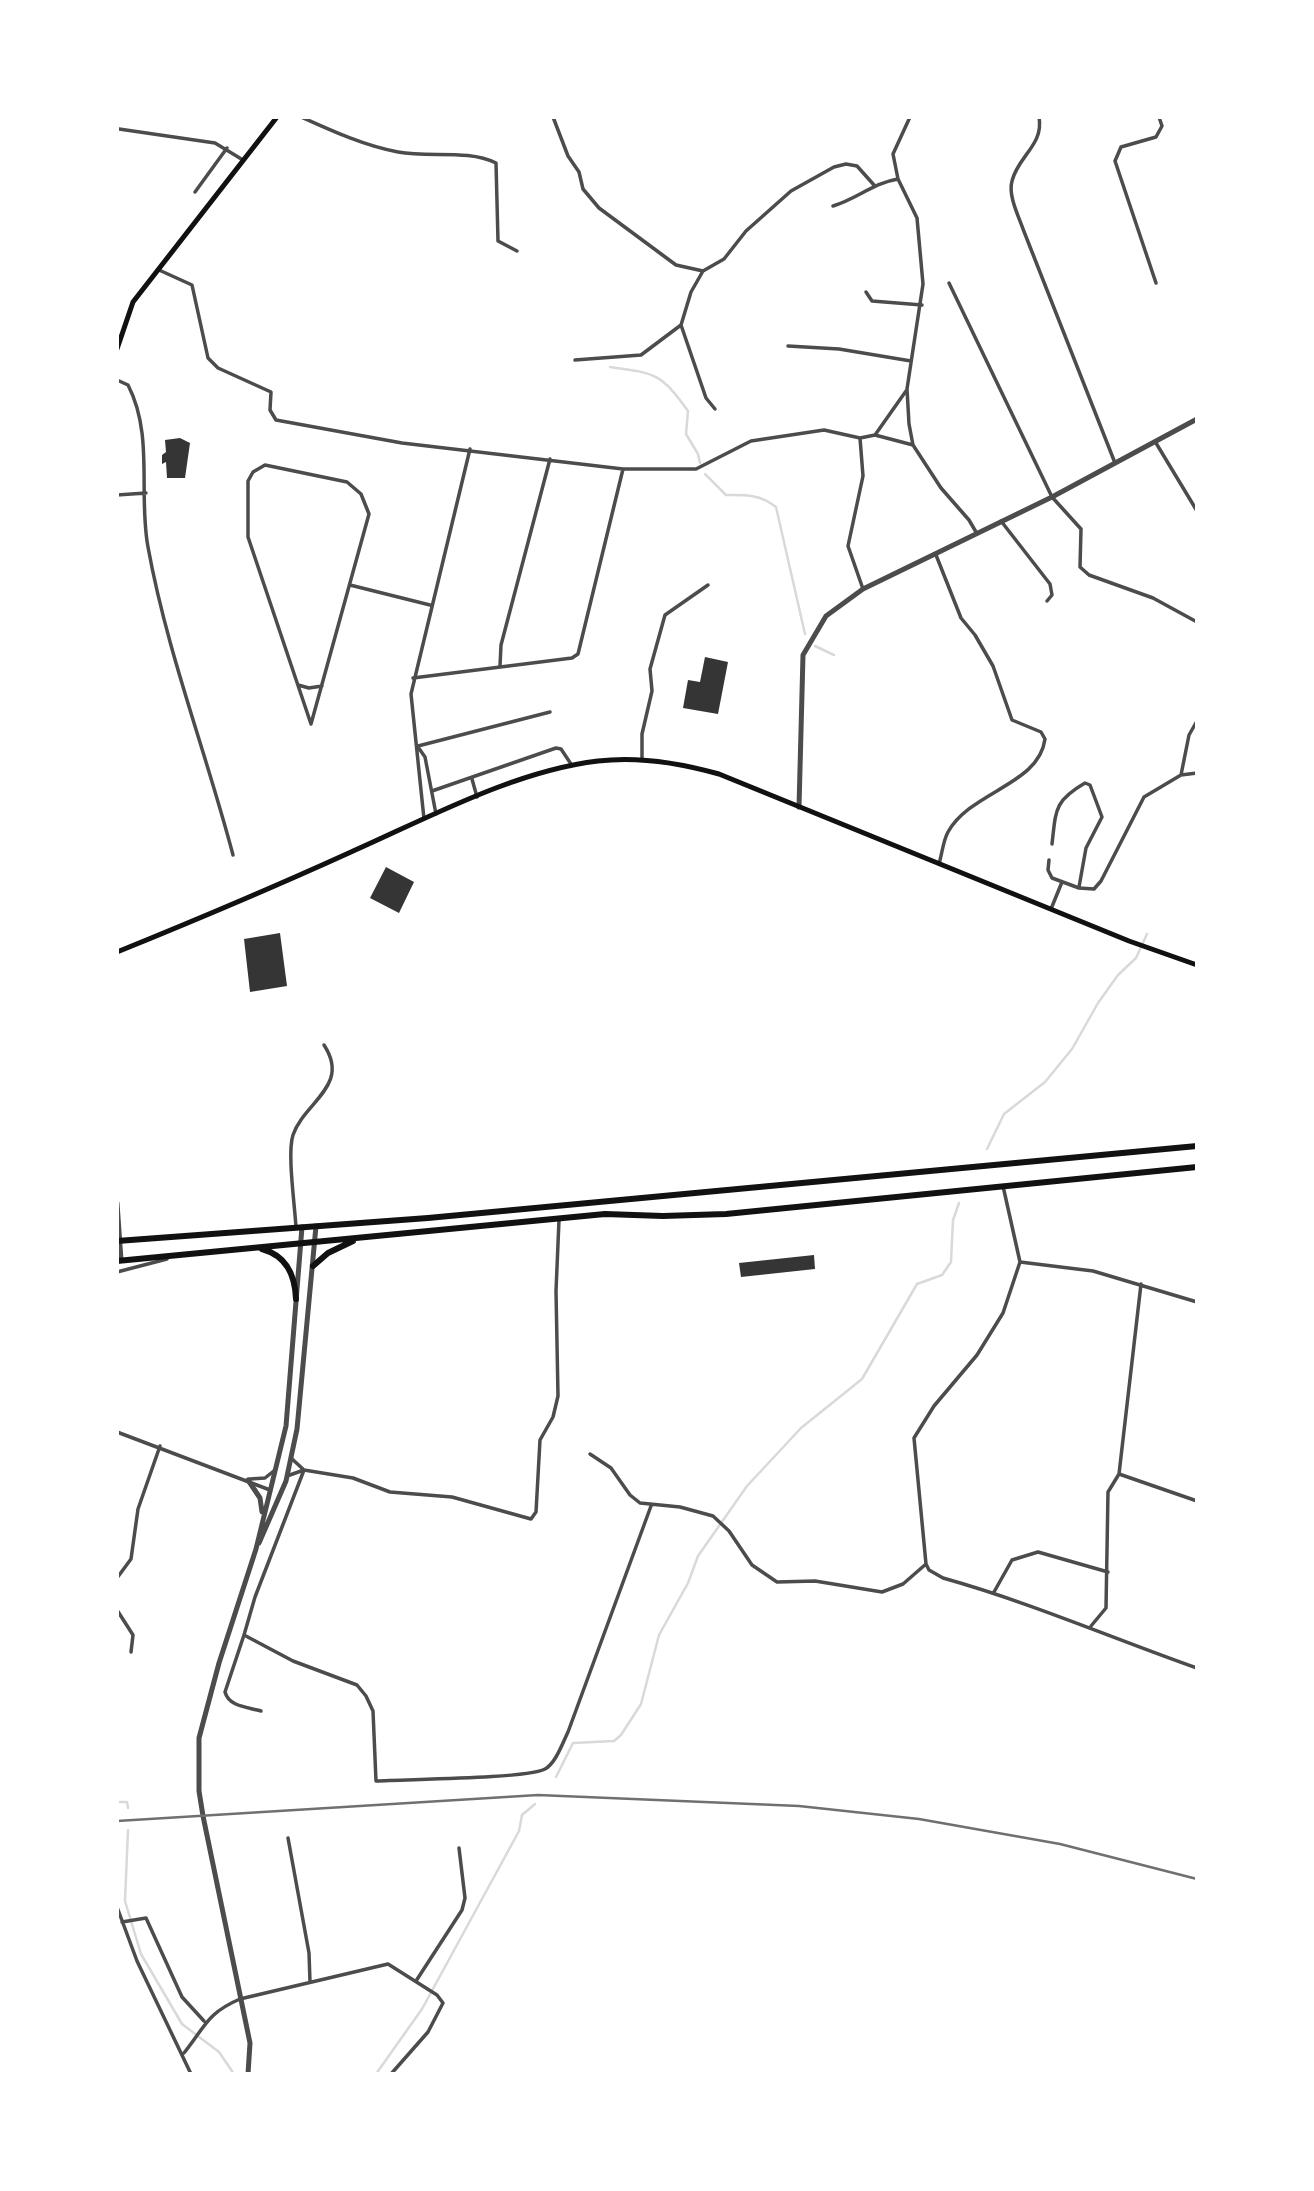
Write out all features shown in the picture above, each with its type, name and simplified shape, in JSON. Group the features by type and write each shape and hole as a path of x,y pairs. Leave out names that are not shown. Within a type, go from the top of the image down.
{"highway":[{"path":"119,1241 316,1226 1197,1146"},
{"path":"119,1261 605,1214 726,1214 1197,1167"},
{"path":"313,1266 346,1243 365,1237"},
{"path":"256,1247 269,1251 288,1265 293,1276 296,1300"}],"main road":[{"path":"117,349 133,302 277,117"},
{"path":"117,952 253,896 477,797 571,765 642,760 686,765 719,774 1129,941 1197,965"}],"street":[{"path":"301,117 376,148 418,155 470,157 496,163 498,241 517,251"},
{"path":"553,117 568,156 579,172 583,189 599,208 676,265 703,271"},
{"path":"909,117 893,154 898,179 917,218 923,284 922,305 906,389 912,445 976,533"},
{"path":"1039,117 1041,129 1011,183 1013,196 1023,229 1115,465"},
{"path":"1156,283 1115,161 1121,147 1156,137 1162,126 1159,117"},
{"path":"119,129 188,138 227,148 244,161"},
{"path":"195,192 227,148"},
{"path":"715,409 706,398 681,325 691,292 703,271 724,260 746,231 792,191 834,167 846,164 857,166 874,184"},
{"path":"833,206 854,200 874,184 898,179"},
{"path":"159,270 192,285 208,358 218,368 271,392 270,410 276,420 402,443 623,469 696,469 751,441 824,430 860,438 875,435 912,445"},
{"path":"949,283 1052,497 1081,530 1080,568 1088,575 1153,598 1197,622"},
{"path":"866,292 873,301 922,305"},
{"path":"575,360 641,355 681,325"},
{"path":"788,346 839,349 911,361"},
{"path":"117,380 128,385 135,398 145,458 147,544 166,630 233,855"},
{"path":"875,435 906,389"},
{"path":"799,807 803,655 826,617 863,589 1115,465 1197,419"},
{"path":"860,438 863,476 848,546 863,589"},
{"path":"1156,443 1197,511"},
{"path":"424,819 415,758 418,746 411,694 430,605 470,449"},
{"path":"500,666 501,645 550,459"},
{"path":"265,465 347,482 361,494 369,514 311,724 298,685 248,537 248,481 253,472 265,465"},
{"path":"413,678 572,658 578,654 623,469"},
{"path":"117,495 146,493"},
{"path":"1001,521 1050,583 1052,594 1047,601"},
{"path":"935,553 961,618 975,635 993,666 1012,720 1041,732 1045,739 1041,757 1031,769 973,804 947,832 939,864"},
{"path":"350,585 430,605"},
{"path":"642,760 642,734 652,691 650,669 665,615 708,585"},
{"path":"298,685 309,688 321,686"},
{"path":"418,746 550,712"},
{"path":"1181,775 1189,735 1197,721"},
{"path":"418,746 425,757 436,814"},
{"path":"432,792 556,748 561,749 571,765"},
{"path":"1049,860 1048,870 1052,878 1079,888 1094,889 1101,881 1144,797 1181,775 1197,773"},
{"path":"472,779 477,797"},
{"path":"1052,844 1056,808 1064,795 1085,783 1090,785 1102,817 1086,848 1079,888"},
{"path":"1051,909 1062,882"},
{"path":"256,1549 286,1426 302,1242 293,1136 330,1085 330,1054 324,1045"},
{"path":"1003,1185 1020,1262 997,1323 977,1355 934,1406 914,1438 926,1564 929,1570 943,1578 994,1592 1091,1626 1197,1668"},
{"path":"117,1203 119,1261"},
{"path":"291,1458 304,1470 353,1478 390,1492 459,1499 531,1520 536,1512 540,1440 553,1417 558,1396 556,1291 559,1218"},
{"path":"248,2074 250,2043 203,1816 198,1762 204,1716 248,1572 287,1478 297,1429 316,1226"},
{"path":"117,1272 183,1255"},
{"path":"1020,1262 1093,1271 1197,1303"},
{"path":"1091,1626 1106,1608 1108,1492 1119,1474 1141,1284"},
{"path":"117,1432 160,1446 270,1490"},
{"path":"117,1578 131,1559 138,1509 160,1446"},
{"path":"590,1454 611,1468 630,1495 651,1506 680,1507 713,1516 729,1531 752,1565 771,1580 786,1584 816,1581 882,1592 903,1584 926,1564"},
{"path":"248,1480 265,1478 276,1469"},
{"path":"270,1490 304,1470"},
{"path":"261,1711 230,1703 225,1692 255,1597 304,1470"},
{"path":"1119,1474 1197,1501"},
{"path":"248,1480 260,1498 263,1515"},
{"path":"244,1635 293,1661 357,1685 373,1711 376,1781 545,1769 551,1764 568,1732 651,1506"},
{"path":"994,1592 1012,1560 1038,1552 1108,1572"},
{"path":"117,1611 132,1635 131,1652"},
{"path":"288,1838 309,1953 310,1982"},
{"path":"416,1981 462,1910 465,1898 459,1848"},
{"path":"117,1907 136,1961 184,2053 191,2074"},
{"path":"117,1928 130,1920 146,1918 181,1997 203,2023"},
{"path":"184,2053 203,2023 222,2007 240,1999 388,1965 437,1995 443,2003 428,2032 391,2074"}],"building":[{"path":"180,438 190,443 185,478 167,478 166,462 162,464 162,455 166,452 165,440"},
{"path":"705,657 728,662 718,714 683,708 688,680 700,682"},
{"path":"386,867 414,882 399,913 370,898"},
{"path":"280,933 287,986 250,992 244,939"},
{"path":"814,1255 815,1269 741,1277 739,1263"}],"waterway":[{"path":"610,367 656,377 671,389 688,411 686,434 698,454 700,463"},
{"path":"705,474 726,495 758,497 776,507 805,634"},
{"path":"815,646 834,655"},
{"path":"987,1149 1004,1114 1045,1082 1072,1049 1098,1003 1118,975 1136,958 1147,934"},
{"path":"556,1777 573,1743 614,1741 621,1735 641,1704 659,1635 688,1583 698,1556 747,1486 801,1428 862,1379 917,1284 942,1275 951,1262 953,1220 959,1203"},
{"path":"117,1802 127,1802 128,1808"},
{"path":"376,2074 422,2009 519,1831 522,1815 535,1804"},
{"path":"128,1830 125,1901 141,1954 182,2024 219,2052 234,2074"}],"railway":[{"path":"117,1821 538,1795 799,1806 919,1819 1060,1844 1197,1879"}]}
